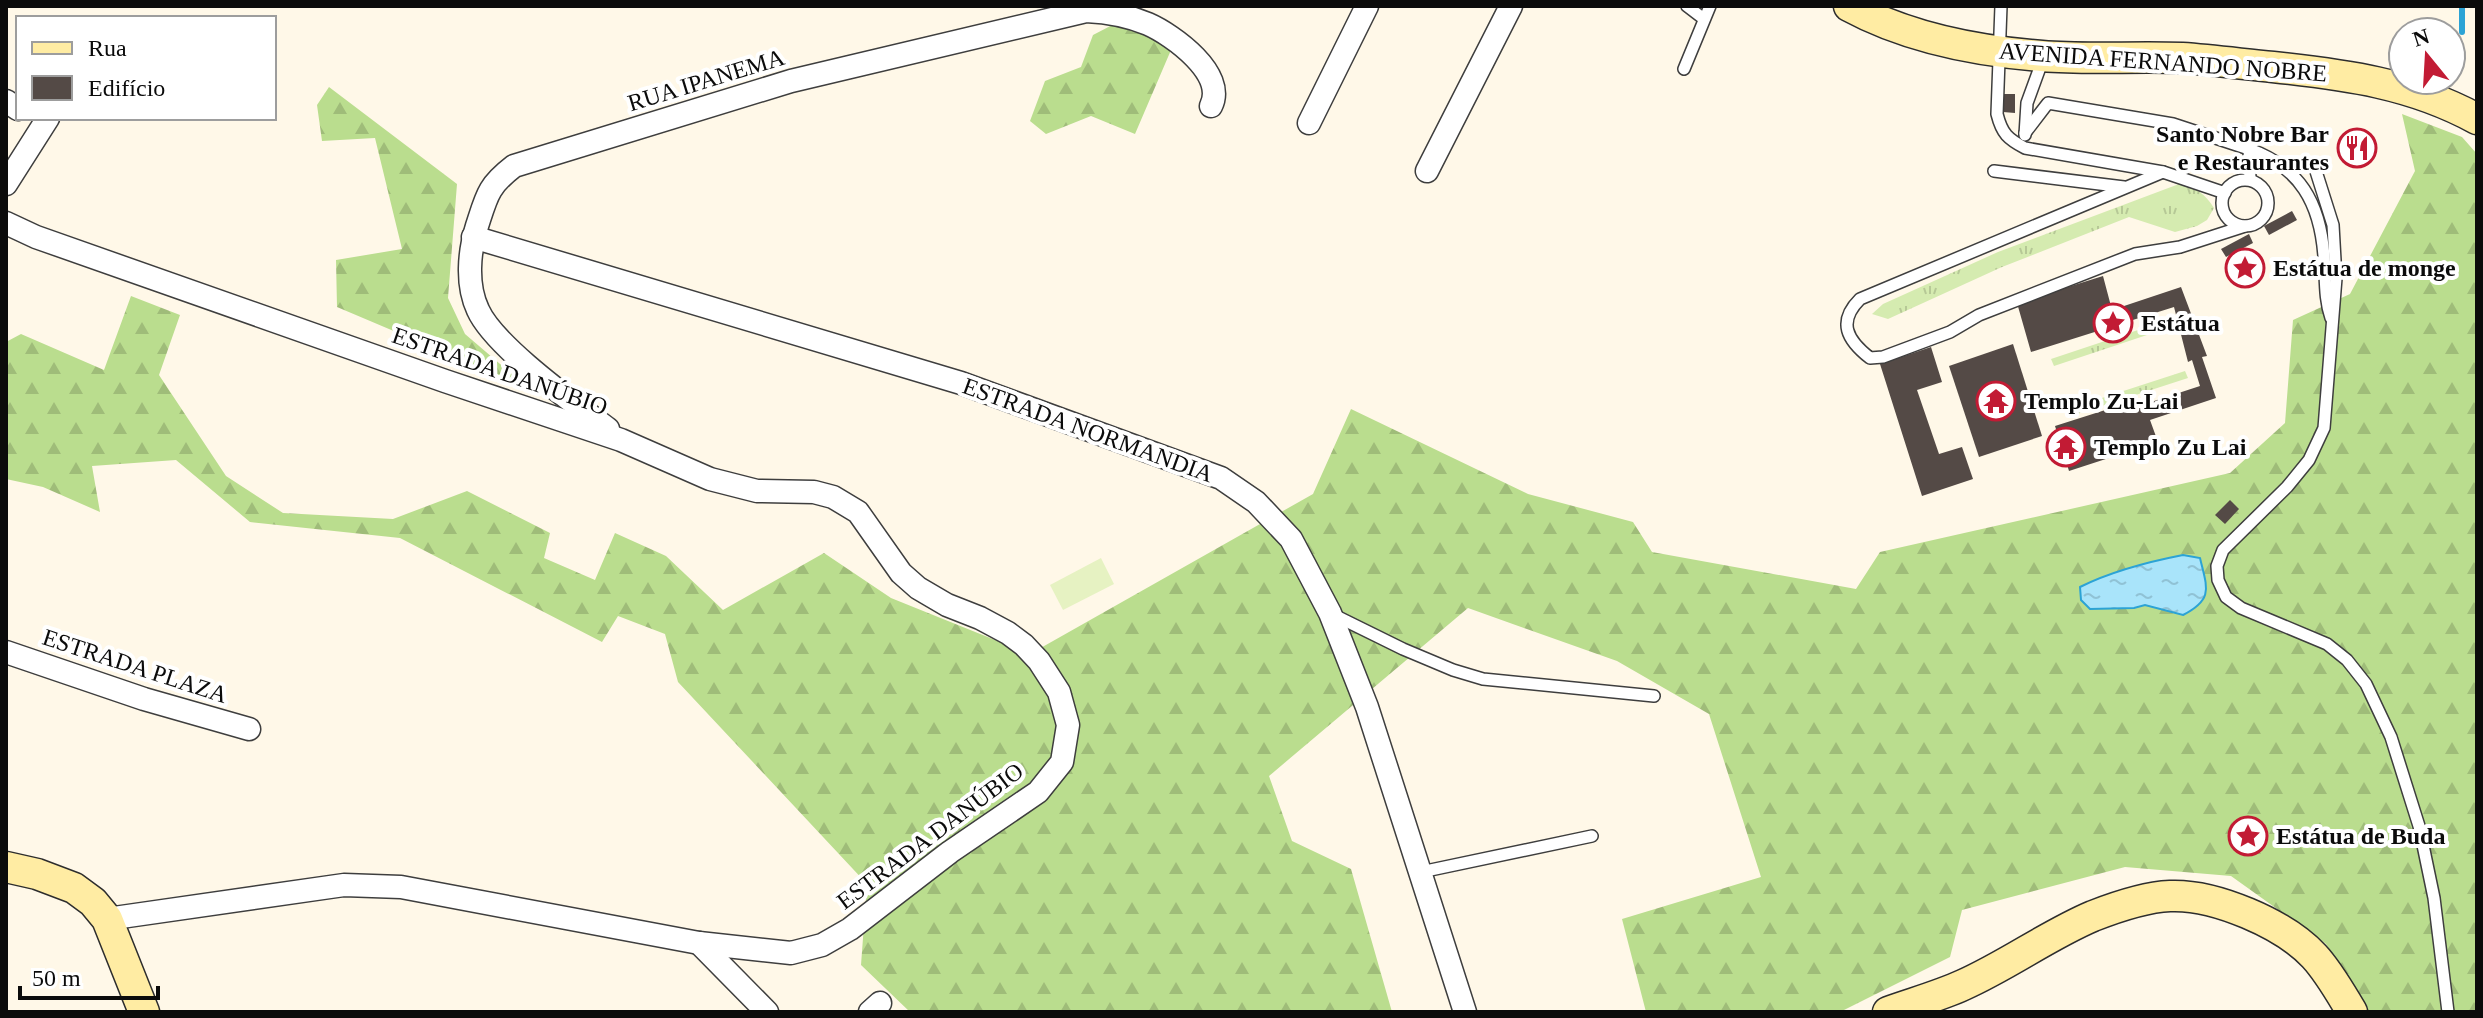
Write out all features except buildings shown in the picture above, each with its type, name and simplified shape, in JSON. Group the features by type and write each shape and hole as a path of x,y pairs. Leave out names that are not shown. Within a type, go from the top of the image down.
{"street":[{"path":"1309,123 1367,6"},
{"path":"1427,171 1511,6"},
{"name":"AVENIDA FERNANDO NOBRE","path":"1849,6 1877,21 1932,38 2000,51 2044,57 2183,58 2354,77 2405,88 2445,102 2477,119"},
{"name":"RUA IPANEMA","path":"621,440 496,336 478,311 470,285 473,237 495,180 514,166 791,81 1086,11 1113,12 1168,34 1197,59 1210,76 1214,100 1211,106"},
{"path":"6,184 40,121"},
{"name":"ESTRADA DANÚBIO","path":"6,223 36,237 220,302 621,440 710,479 757,491 814,492 833,497 858,512 901,573 918,588 1008,633 1024,645 1039,661 1059,692 1068,725 1062,762 1038,792 950,852 850,929 822,945 791,953 699,943 401,887 344,885 107,919"},
{"name":"ESTRADA NORMANDIA","path":"473,237 961,383 1221,478 1256,502 1291,539 1330,613 1367,707 1465,1012"},
{"name":"ESTRADA PLAZA","path":"6,652 144,699 249,729"},
{"path":"6,867 37,874 74,888 93,902 107,919 144,1012"},
{"path":"1888,1012 1961,987 2096,915 2171,896 2216,903 2261,919 2295,939 2316,958 2352,1012"},
{"path":"699,943 767,1012"}],"lane":[{"path":"1687,6 1704,19"},
{"path":"1684,69 1710,6"},
{"path":"1998,7 2000,51 1997,99 2001,129 2008,140 2025,148 2163,172 2225,193"},
{"path":"2025,148 2027,103 2044,57"},
{"path":"2025,133 2048,103 2173,124 2269,156 2294,173 2312,202 2324,251 2326,302 2331,319"},
{"path":"2249,149 2250,180"},
{"path":"2314,165 2333,225 2336,281 2324,428 2309,460 2287,487 2223,550 2217,566 2218,580 2226,597 2241,608 2327,644 2347,660 2366,684 2391,737 2419,826 2434,898 2448,1012"},
{"path":"1994,171 2124,187"},
{"path":"2163,172 1860,299 1848,311 1848,334 1870,358 1883,357 1950,332 1979,315 2135,254 2180,247 2245,226 2259,221 2268,209 2267,194 2263,187 2250,180 2235,182 2222,200 2231,221 2245,226"},
{"path":"1330,613 1416,655 1483,679 1654,696"},
{"path":"1421,872 1592,836"}],"green space":[{"path":"1120,21 1161,29 1171,50 1135,134 1091,116 1046,134 1030,121 1045,81 1081,67 1093,35"},
{"path":"329,87 457,184 448,298 465,334 528,388 337,307 336,260 402,249 375,138 322,141 317,105"},
{"path":"2402,114 2462,137 2477,154 2477,1012 2363,1012 2326,944 2231,876 2125,867 1962,910 1950,957 1840,1012 1646,1012 1622,919 1761,877 1709,714 1617,661 1468,608 1269,776 1292,841 1351,869 1392,1012 910,1012 861,965 867,884 678,682 665,634 618,616 602,642 400,538 250,522 176,460 92,466 100,512 43,487 6,479 6,342 21,334 104,370 131,296 180,315 159,375 226,476 283,513 393,519 467,491 550,533 544,558 595,580 615,533 666,556 723,610 824,553 891,598 1030,654 1313,494 1351,409 1528,494 1633,522 1652,552 1856,589 1880,552 2230,473 2285,423 2293,320 2350,294 2415,171"},
{"path":"2179,184 2200,192 2214,208 2207,220 2197,226 2175,232 2129,217 2002,267 1888,319 1872,314 1883,304 1998,252"},
{"path":"2168,320 2171,327 2054,366 2051,359"},
{"path":"2185,371 2188,378 2071,416 2068,409"},
{"path":"1101,558 1114,584 1063,610 1050,585"}],"water":[{"path":"2183,555 2200,558 2206,592 2200,604 2183,615 2145,605 2090,609 2081,600 2080,587 2092,581"}],"waterway":[{"path":"2462,6 2462,16"}],"place":[{"name":"Santo Nobre Bar e Restaurantes","path":"2357,148"},
{"name":"Estátua de monge","path":"2245,268"},
{"name":"Estátua","path":"2113,323"},
{"name":"Templo Zu-Lai","path":"1996,401"},
{"name":"Templo Zu Lai","path":"2066,447"},
{"name":"Estátua de Buda","path":"2248,836"}]}
